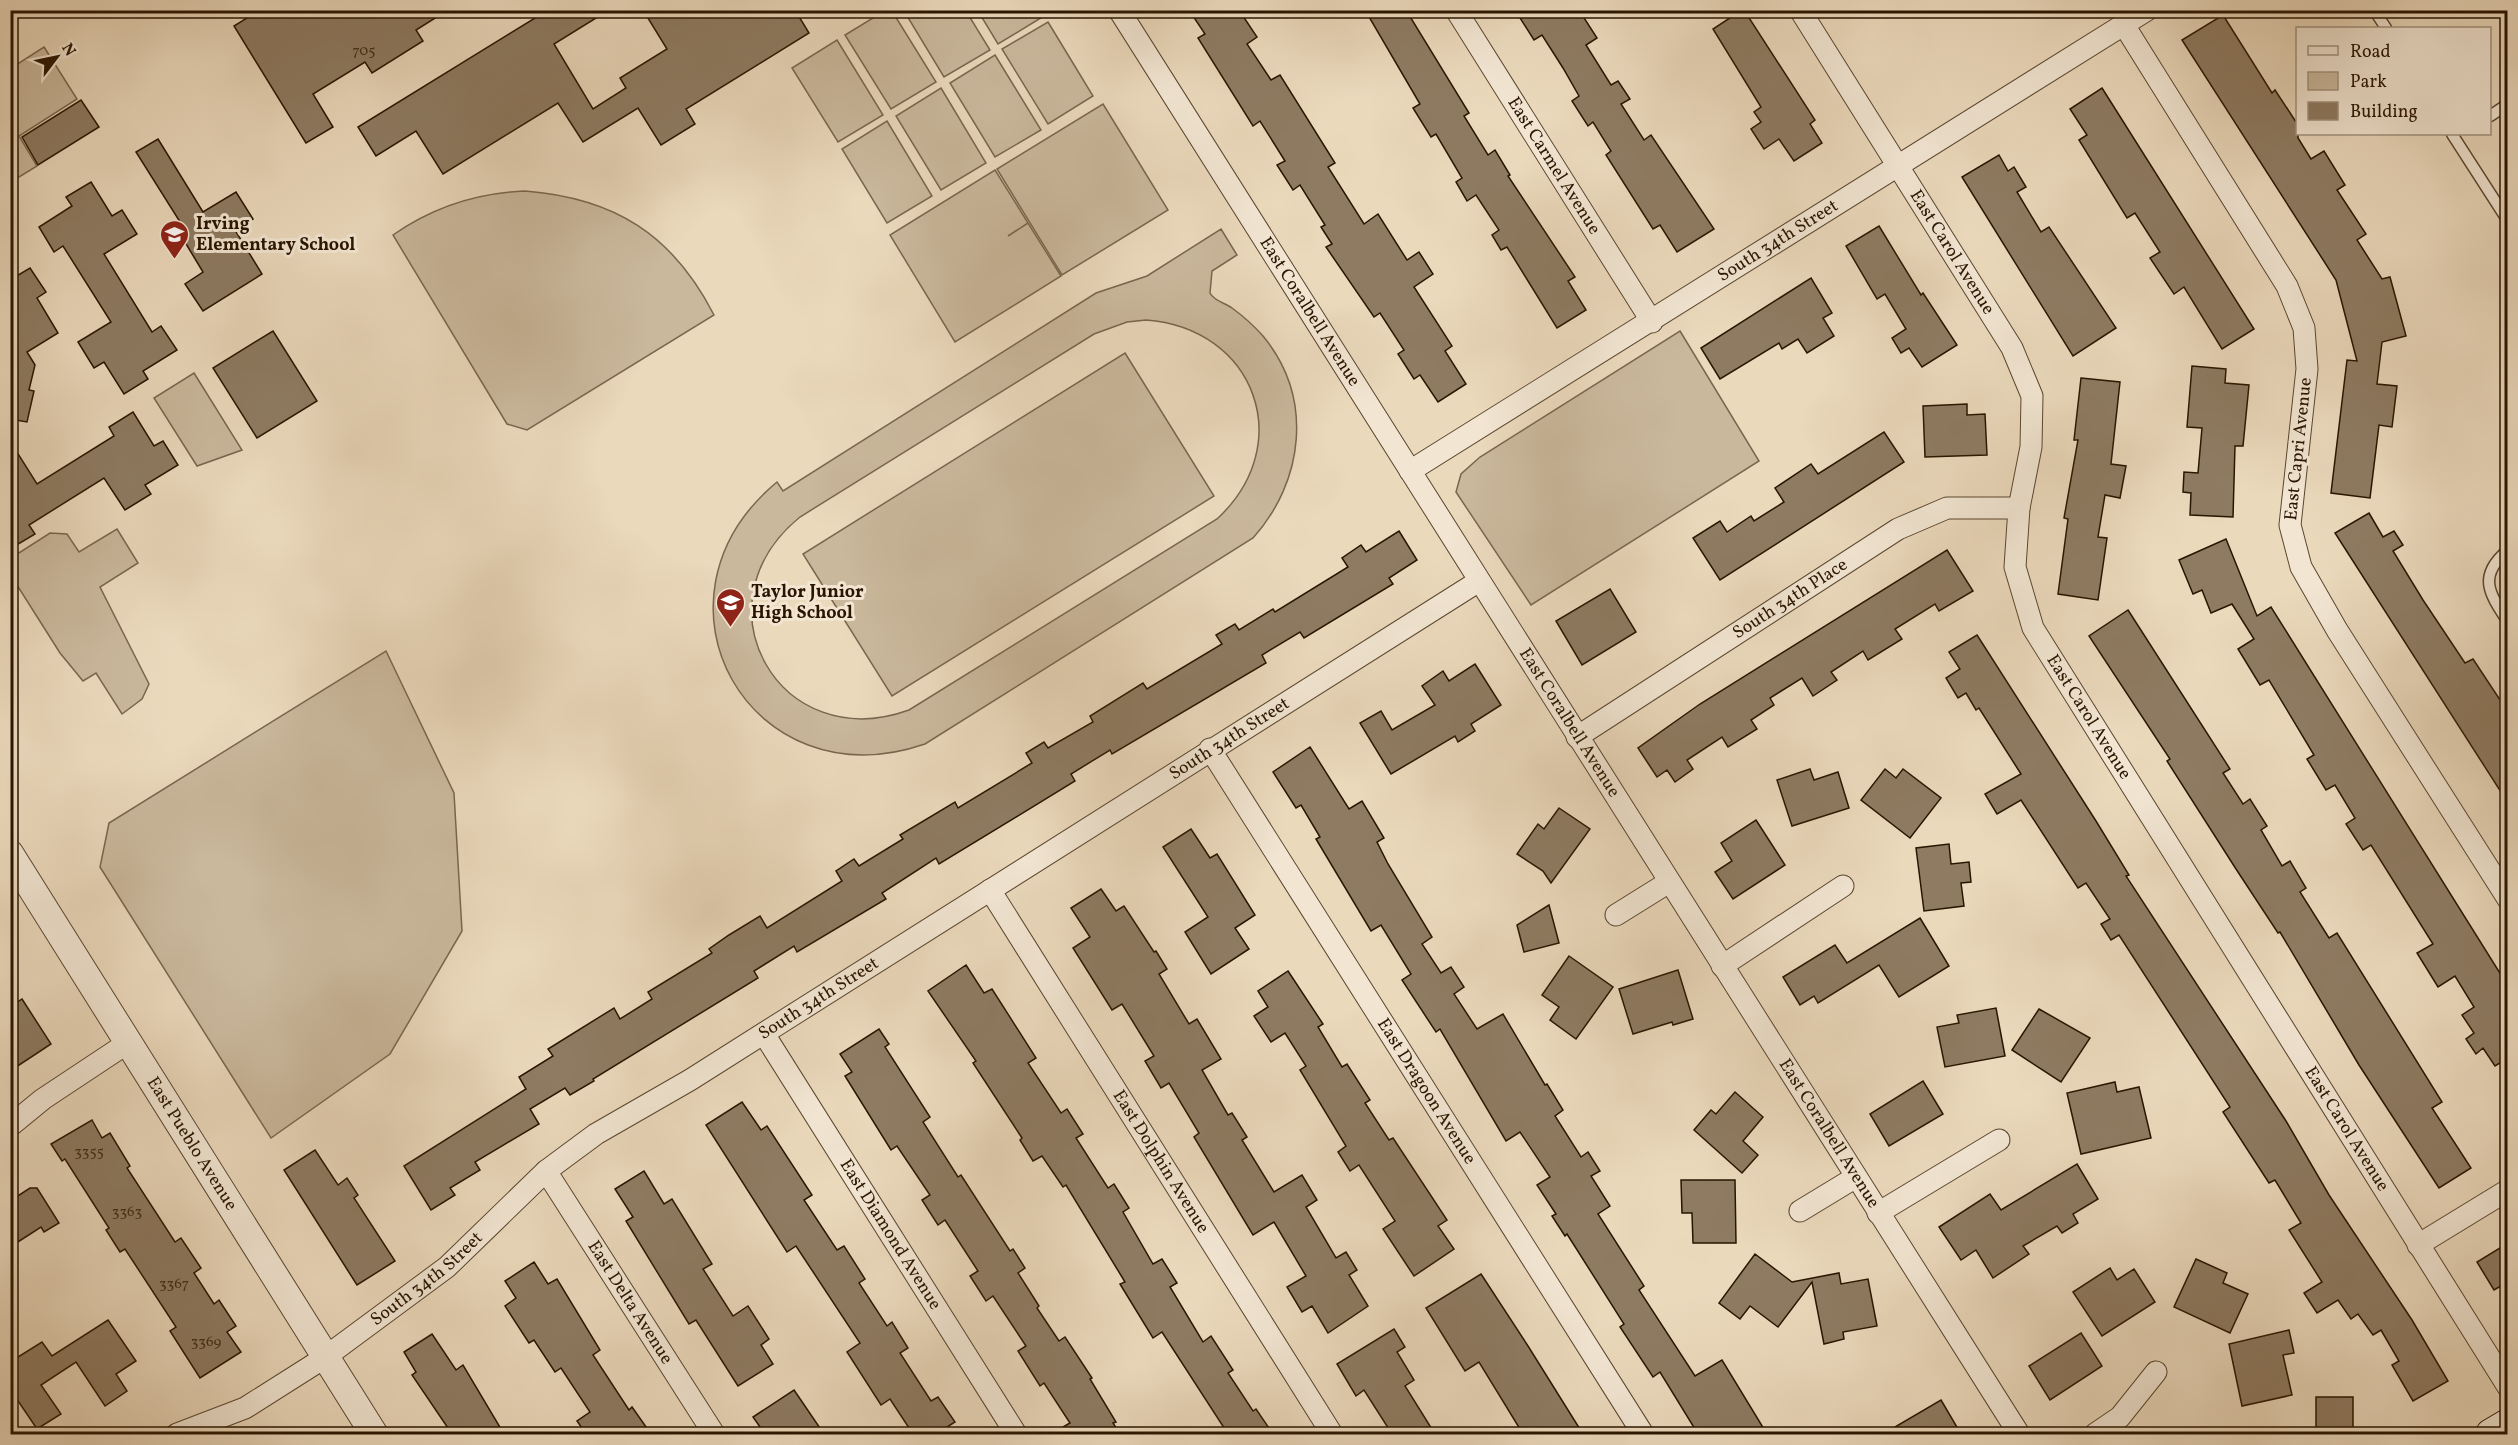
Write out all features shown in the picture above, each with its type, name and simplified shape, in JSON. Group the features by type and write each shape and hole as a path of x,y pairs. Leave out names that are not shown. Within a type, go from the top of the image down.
{"main road":[{"path":"2491,1434 2508,1424"}],"street":[{"name":"East Coralbell Avenue","path":"1119,10 2019,1434"},
{"name":"East Carmel Avenue","path":"1456,10 1652,322"},
{"name":"East Carol Avenue","path":"1800,10 2012,348 2032,396 2031,447 2019,508 2015,567 2033,628 2508,1387"},
{"name":"South 34th Street","path":"1410,471 1652,322 2147,10"},
{"name":"East Capri Avenue","path":"2124,25 2287,286 2304,328 2307,369 2290,525 2301,567 2337,630 2508,899"},
{"name":"South 34th Place","path":"1577,736 1898,529 1947,508 2019,508"},
{"name":"South 34th Street","path":"177,1434 245,1408 324,1358 447,1267 546,1171 596,1134 764,1034 1210,749 1479,581"},
{"name":"East Dragoon Avenue","path":"1210,749 1644,1434"},
{"name":"East Pueblo Avenue","path":"10,854 324,1358 374,1434"},
{"path":"1616,915 1669,882"},
{"path":"1722,966 1843,886"},
{"name":"East Dolphin Avenue","path":"990,890 1332,1434"},
{"name":"East Diamond Avenue","path":"764,1034 1016,1434"},
{"path":"10,1126 52,1092 129,1042"},
{"path":"1878,1213 1999,1140"},
{"name":"East Delta Avenue","path":"546,1171 714,1434"},
{"path":"1800,1211 1856,1177"},
{"path":"2418,1245 2508,1191"},
{"path":"2095,1434 2120,1417 2156,1372"}],"lane":[{"path":"2374,10 2385,27"},
{"path":"2491,115 2508,104"},
{"path":"2456,135 2508,221"},
{"path":"2508,550 2497,559 2489,571 2488,584 2492,598 2508,622"}],"green space":[{"path":"886,10 892,11 936,82 891,109 845,35"},
{"path":"904,11 966,11 990,50 944,77"},
{"path":"978,11 1040,11 1044,16 998,44"},
{"path":"1048,22 1093,96 1048,124 1002,49"},
{"path":"837,40 883,115 838,142 792,68"},
{"path":"44,47 77,99 19,136 37,166 11,182 11,64 13,67"},
{"path":"995,55 1041,130 995,157 950,83"},
{"path":"941,88 986,163 941,190 896,116"},
{"path":"1103,104 1168,210 1062,275 997,169"},
{"path":"887,121 932,196 887,223 842,149"},
{"path":"995,170 1061,276 955,342 890,235"},
{"path":"525,191 587,202 614,212 638,226 660,242 680,263 698,287 714,315 527,430 507,424 393,235 423,217 455,203 489,195"},
{"path":"1221,229 1237,255 1212,271 1210,293 1214,298 1240,314 1263,336 1279,360 1290,386 1296,412 1296,439 1292,465 1283,491 1270,515 1253,538 925,744 863,755 808,745 764,719 732,680 715,633 716,581 735,530 777,482 783,491 1096,293 1147,276","holes":["1146,320 1184,328 1214,344 1238,367 1253,394 1259,425 1255,457 1242,489 1217,519 909,710 863,719 822,712 789,693 766,664 753,629 754,590 769,552 800,517 1094,334 1127,322"]},
{"path":"1680,331 1759,461 1531,605 1456,492 1461,474 1480,457"},
{"path":"1125,353 1214,496 892,696 803,554"},
{"path":"194,373 242,450 197,466 154,398"},
{"path":"117,529 138,563 100,587 149,684 142,699 122,714 96,673 83,681 60,653 10,574 11,558 50,533 67,534 79,552"},
{"path":"386,651 454,793 462,931 390,1054 271,1138 100,867 109,823"}],"building":[{"path":"260,10 448,10 416,30 423,41 372,73 365,62 313,94 333,127 306,143 234,26"},
{"path":"548,10 609,10 554,44 593,109 626,88 620,78 667,49 643,10 795,10 809,33 686,109 695,124 661,145 638,108 583,142 558,103 443,174 416,131 376,156 358,127"},
{"path":"1189,10 1239,10 1257,37 1247,44 1271,80 1280,75 1335,163 1328,167 1364,224 1378,214 1407,260 1419,252 1433,274 1414,287 1452,346 1445,351 1466,384 1438,402 1420,375 1414,379 1398,354 1404,350 1380,313 1374,317 1326,247 1332,244 1321,227 1325,225 1300,185 1293,190 1277,165 1285,161 1260,121 1253,126 1198,38 1205,34"},
{"path":"1365,10 1406,10 1469,113 1464,116 1488,155 1495,150 1510,175 1508,176 1575,277 1568,281 1586,310 1557,328 1507,247 1501,250 1492,235 1499,230 1476,195 1467,201 1456,182 1462,178 1436,134 1431,137 1413,108 1420,104"},
{"path":"1515,10 1579,10 1597,38 1586,45 1611,85 1618,81 1630,99 1621,104 1644,140 1651,135 1714,229 1677,252 1660,225 1653,229 1606,155 1611,151 1593,122 1588,126 1572,101 1579,96 1563,68 1542,35 1534,40"},
{"path":"1742,10 1815,120 1810,124 1822,143 1794,161 1779,139 1764,149 1751,129 1761,122 1754,112 1761,107 1713,29"},
{"path":"2223,15 2272,93 2275,90 2296,122 2296,135 2311,159 2324,151 2345,185 2337,190 2366,234 2357,240 2382,279 2390,277 2406,336 2382,342 2377,384 2397,386 2392,427 2379,425 2370,498 2331,493 2347,360 2357,361 2336,280 2182,40"},
{"path":"2102,88 2254,329 2222,349 2184,287 2174,294 2150,258 2160,252 2135,213 2127,218 2079,140 2087,135 2070,109"},
{"path":"81,100 99,127 38,165 22,137"},
{"path":"158,139 203,212 236,192 253,219 235,230 262,274 203,311 185,284 203,272 177,229 182,225 136,152"},
{"path":"1999,155 2008,171 2014,167 2026,187 2017,192 2041,232 2049,227 2116,328 2073,356 1962,177"},
{"path":"91,182 112,216 122,210 137,234 104,254 152,332 161,326 177,350 143,371 148,379 124,394 104,362 94,368 78,342 111,322 63,246 54,252 39,227 72,206 66,197"},
{"path":"1879,226 1921,295 1923,293 1957,345 1922,367 1909,348 1901,353 1892,338 1906,329 1885,294 1877,299 1846,246"},
{"path":"30,268 46,292 37,298 58,333 27,352 35,365 29,390 34,391 27,422 10,419 10,280"},
{"path":"1811,278 1832,313 1823,318 1834,336 1807,353 1798,339 1782,349 1779,343 1720,379 1701,348"},
{"path":"273,331 317,401 257,438 213,368"},
{"path":"2192,366 2226,369 2225,383 2249,385 2243,446 2235,446 2233,517 2190,515 2191,493 2183,492 2184,472 2198,473 2202,428 2187,427"},
{"path":"2081,378 2120,382 2111,464 2126,466 2120,498 2105,495 2098,537 2107,538 2098,600 2058,594 2068,519 2064,518 2078,440 2074,440"},
{"path":"1967,404 1967,415 1985,414 1987,455 1925,457 1923,406"},
{"path":"133,412 154,446 163,441 178,465 145,485 151,494 125,510 104,478 29,525 35,534 10,549 10,441 37,484 114,436 109,427"},
{"path":"1884,432 1904,462 1720,580 1693,538 1720,521 1727,532 1751,516 1754,521 1784,502 1775,488 1811,464 1818,474"},
{"path":"2369,513 2383,537 2394,531 2403,545 2393,551 2423,600 2465,663 2473,659 2508,712 2508,803 2335,533"},
{"path":"1399,531 1417,560 1389,578 1393,584 1304,638 1300,632 1262,655 1266,663 1112,754 1110,750 1071,774 1075,781 939,864 936,858 882,893 886,899 797,952 794,946 754,971 758,978 593,1079 594,1081 570,1095 565,1088 530,1109 539,1124 475,1162 480,1170 450,1188 455,1195 431,1210 404,1166 526,1089 519,1077 553,1056 548,1049 614,1008 620,1019 652,999 648,992 712,953 709,949 729,935 760,916 767,928 842,881 836,871 854,859 859,866 903,839 900,835 955,802 958,808 1032,763 1026,753 1044,742 1048,748 1093,722 1090,716 1143,683 1147,689 1222,644 1216,635 1235,624 1239,630 1273,609 1275,612 1348,567 1342,558 1361,545 1366,552"},
{"path":"2226,539 2257,616 2271,607 2508,986 2508,1058 2495,1066 2483,1048 2476,1054 2466,1039 2474,1033 2462,1015 2474,1007 2455,976 2438,987 2417,953 2433,944 2371,845 2363,850 2346,824 2355,818 2335,785 2326,790 2307,759 2314,755 2269,680 2260,685 2238,649 2254,639 2232,604 2211,613 2202,590 2193,594 2179,560"},
{"path":"1947,550 1973,591 1939,611 1935,604 1895,629 1902,639 1868,660 1863,651 1831,672 1837,680 1813,696 1802,678 1770,698 1774,705 1751,720 1757,729 1728,747 1722,737 1687,760 1693,769 1675,782 1667,770 1657,777 1638,748 1700,704"},
{"path":"1610,589 1636,632 1582,665 1556,621"},
{"path":"2128,610 2230,769 2223,773 2243,804 2250,799 2267,826 2261,830 2282,866 2290,861 2306,888 2300,892 2329,938 2337,933 2442,1102 2432,1108 2471,1168 2439,1188 2359,1065 2280,932 2278,933 2236,869 2167,761 2170,759 2089,636"},
{"path":"1977,635 2096,821 2129,875 2126,876 2286,1121 2329,1195 2412,1320 2448,1381 2413,1401 2392,1365 2399,1361 2381,1330 2373,1335 2358,1314 2351,1319 2338,1300 2317,1313 2304,1293 2322,1282 2289,1230 2301,1223 2275,1180 2269,1183 2223,1112 2230,1107 2119,935 2111,940 2101,924 2110,919 2086,883 2078,888 2021,800 1997,814 1985,794 2021,774 1979,708 1976,710 1966,693 1958,698 1946,678 1960,669 1949,652"},
{"path":"1475,664 1501,705 1471,724 1475,731 1458,742 1455,736 1391,774 1360,723 1381,711 1392,730 1435,705 1422,686 1443,671 1449,681"},
{"path":"1310,747 1349,809 1362,801 1384,838 1377,842 1432,937 1422,944 1441,973 1451,967 1464,987 1454,994 1477,1029 1503,1014 1545,1085 1547,1084 1563,1110 1555,1116 1581,1157 1588,1152 1600,1171 1591,1176 1610,1206 1598,1214 1644,1286 1639,1290 1695,1376 1722,1360 1767,1434 1698,1434 1660,1372 1653,1377 1620,1327 1624,1324 1567,1234 1565,1236 1552,1216 1556,1214 1537,1185 1550,1177 1520,1132 1506,1141 1440,1029 1436,1032 1402,980 1411,974 1381,925 1371,931 1316,839 1320,837 1301,805 1296,808 1273,772"},
{"path":"1810,769 1814,780 1838,772 1849,808 1792,826 1777,780"},
{"path":"1885,769 1896,778 1903,769 1941,798 1910,838 1861,800"},
{"path":"1559,808 1590,829 1551,883 1543,871 1517,854 1538,824 1544,829"},
{"path":"1756,820 1785,865 1733,899 1715,872 1732,861 1721,843"},
{"path":"1191,829 1210,858 1217,854 1255,915 1235,928 1249,949 1211,974 1185,932 1208,917 1163,847"},
{"path":"1949,844 1951,864 1969,862 1971,882 1961,883 1964,906 1924,911 1916,848"},
{"path":"1101,889 1116,911 1124,906 1154,952 1156,951 1167,969 1159,974 1189,1024 1197,1019 1221,1059 1202,1070 1228,1115 1232,1113 1247,1137 1242,1140 1274,1192 1302,1175 1317,1200 1306,1207 1336,1258 1346,1252 1357,1270 1349,1275 1368,1306 1328,1333 1312,1306 1302,1312 1287,1287 1306,1276 1274,1222 1253,1235 1194,1137 1199,1133 1169,1083 1161,1088 1145,1061 1154,1056 1122,1004 1112,1010 1073,948 1090,937 1071,908"},
{"path":"1549,905 1559,943 1524,952 1517,925"},
{"path":"1920,918 1949,966 1899,997 1879,965 1818,1003 1814,996 1800,1005 1783,977 1835,945 1847,963"},
{"path":"1569,956 1613,987 1576,1039 1550,1020 1559,1007 1542,995"},
{"path":"966,965 984,993 992,989 1036,1058 1028,1063 1061,1113 1067,1109 1083,1134 1076,1138 1108,1188 1114,1184 1129,1208 1123,1212 1153,1264 1162,1259 1177,1283 1170,1287 1203,1342 1211,1336 1233,1370 1228,1373 1253,1411 1256,1409 1273,1434 1228,1434 1162,1332 1153,1338 1120,1284 1125,1282 1066,1185 1063,1187 1042,1156 1033,1161 1020,1140 1022,1138 973,1063 976,1061 928,991"},
{"path":"1678,970 1693,1019 1673,1025 1672,1022 1633,1034 1619,989"},
{"path":"1288,971 1323,1024 1318,1027 1342,1067 1347,1064 1370,1100 1365,1103 1389,1140 1393,1138 1447,1220 1438,1226 1454,1249 1414,1276 1383,1229 1395,1221 1359,1165 1350,1171 1338,1152 1346,1146 1300,1070 1306,1066 1285,1033 1271,1042 1254,1016 1268,1007 1258,991"},
{"path":"22,999 51,1044 10,1071 10,1007"},
{"path":"1996,1008 2005,1056 1945,1067 1937,1027 1959,1023 1957,1015"},
{"path":"2039,1009 2090,1038 2061,1082 2012,1050"},
{"path":"879,1029 889,1044 885,1047 930,1117 923,1122 958,1177 961,1175 1010,1251 1013,1249 1025,1268 1018,1273 1039,1306 1037,1308 1059,1341 1065,1337 1092,1378 1090,1379 1116,1422 1113,1423 1120,1434 1051,1434 1070,1423 1044,1383 1040,1386 1018,1351 1026,1346 993,1296 986,1301 970,1276 978,1271 945,1220 938,1225 922,1200 930,1195 897,1146 891,1150 845,1076 852,1072 840,1054"},
{"path":"1923,1081 1943,1114 1889,1146 1870,1114"},
{"path":"2115,1082 2117,1092 2139,1087 2151,1138 2081,1154 2067,1093"},
{"path":"1735,1092 1763,1117 1743,1141 1758,1155 1742,1173 1694,1130 1711,1110 1716,1114"},
{"path":"742,1102 761,1130 767,1126 812,1195 804,1200 837,1250 844,1246 865,1279 859,1283 887,1326 892,1322 908,1348 900,1353 931,1401 938,1397 955,1422 947,1427 952,1434 913,1434 890,1399 881,1405 847,1352 860,1343 796,1246 787,1252 706,1125"},
{"path":"92,1120 102,1138 110,1133 130,1166 127,1168 175,1242 181,1238 201,1268 194,1273 214,1304 219,1300 236,1326 227,1332 241,1352 200,1378 170,1331 176,1327 125,1249 120,1252 106,1230 109,1228 65,1159 62,1161 51,1144"},
{"path":"315,1150 338,1185 347,1178 358,1195 354,1198 395,1261 357,1285 284,1170"},
{"path":"2077,1164 2098,1199 2073,1214 2078,1223 2062,1233 2057,1226 2023,1246 2029,1254 1993,1278 1976,1250 1961,1260 1939,1227 1990,1194 2001,1210"},
{"path":"644,1171 664,1204 672,1199 712,1264 703,1269 733,1316 748,1306 769,1339 761,1345 773,1364 738,1386 696,1320 689,1324 626,1221 633,1217 615,1189"},
{"path":"1681,1180 1735,1180 1736,1243 1693,1243 1692,1213 1682,1213"},
{"path":"30,1188 37,1188 59,1223 44,1232 41,1227 10,1247 10,1201"},
{"path":"2508,1243 2508,1282 2494,1290 2477,1262"},
{"path":"1755,1254 1792,1282 1839,1273 1841,1284 1868,1279 1877,1326 1843,1332 1844,1339 1824,1344 1812,1282 1778,1327 1750,1306 1740,1319 1719,1303"},
{"path":"2196,1259 2227,1273 2223,1283 2248,1294 2230,1333 2174,1307"},
{"path":"534,1262 548,1284 557,1279 600,1350 593,1355 629,1410 632,1407 651,1434 586,1434 577,1421 590,1412 561,1368 555,1372 534,1340 529,1343 505,1306 516,1298 505,1281"},
{"path":"2110,1268 2117,1280 2134,1269 2155,1302 2102,1336 2073,1292"},
{"path":"1481,1274 1583,1434 1523,1434 1479,1362 1465,1371 1426,1308"},
{"path":"108,1320 136,1361 116,1374 127,1391 105,1406 76,1362 41,1385 61,1414 37,1429 10,1389 10,1362 42,1342 52,1356"},
{"path":"1394,1329 1405,1347 1397,1352 1414,1380 1405,1386 1435,1434 1392,1434 1364,1390 1356,1396 1337,1364"},
{"path":"2289,1330 2294,1353 2283,1355 2292,1395 2242,1406 2229,1344"},
{"path":"2081,1333 2102,1366 2050,1400 2029,1366"},
{"path":"432,1334 456,1370 463,1365 504,1434 452,1434 412,1375 416,1372 404,1352"},
{"path":"794,1390 824,1434 765,1434 753,1417"},
{"path":"2316,1397 2353,1397 2353,1432 2316,1432"},
{"path":"1941,1400 1961,1434 1883,1434"}],"place":[{"name":"Irving Elementary School","path":"175,260"},
{"name":"Taylor Junior High School","path":"730,628"}]}
